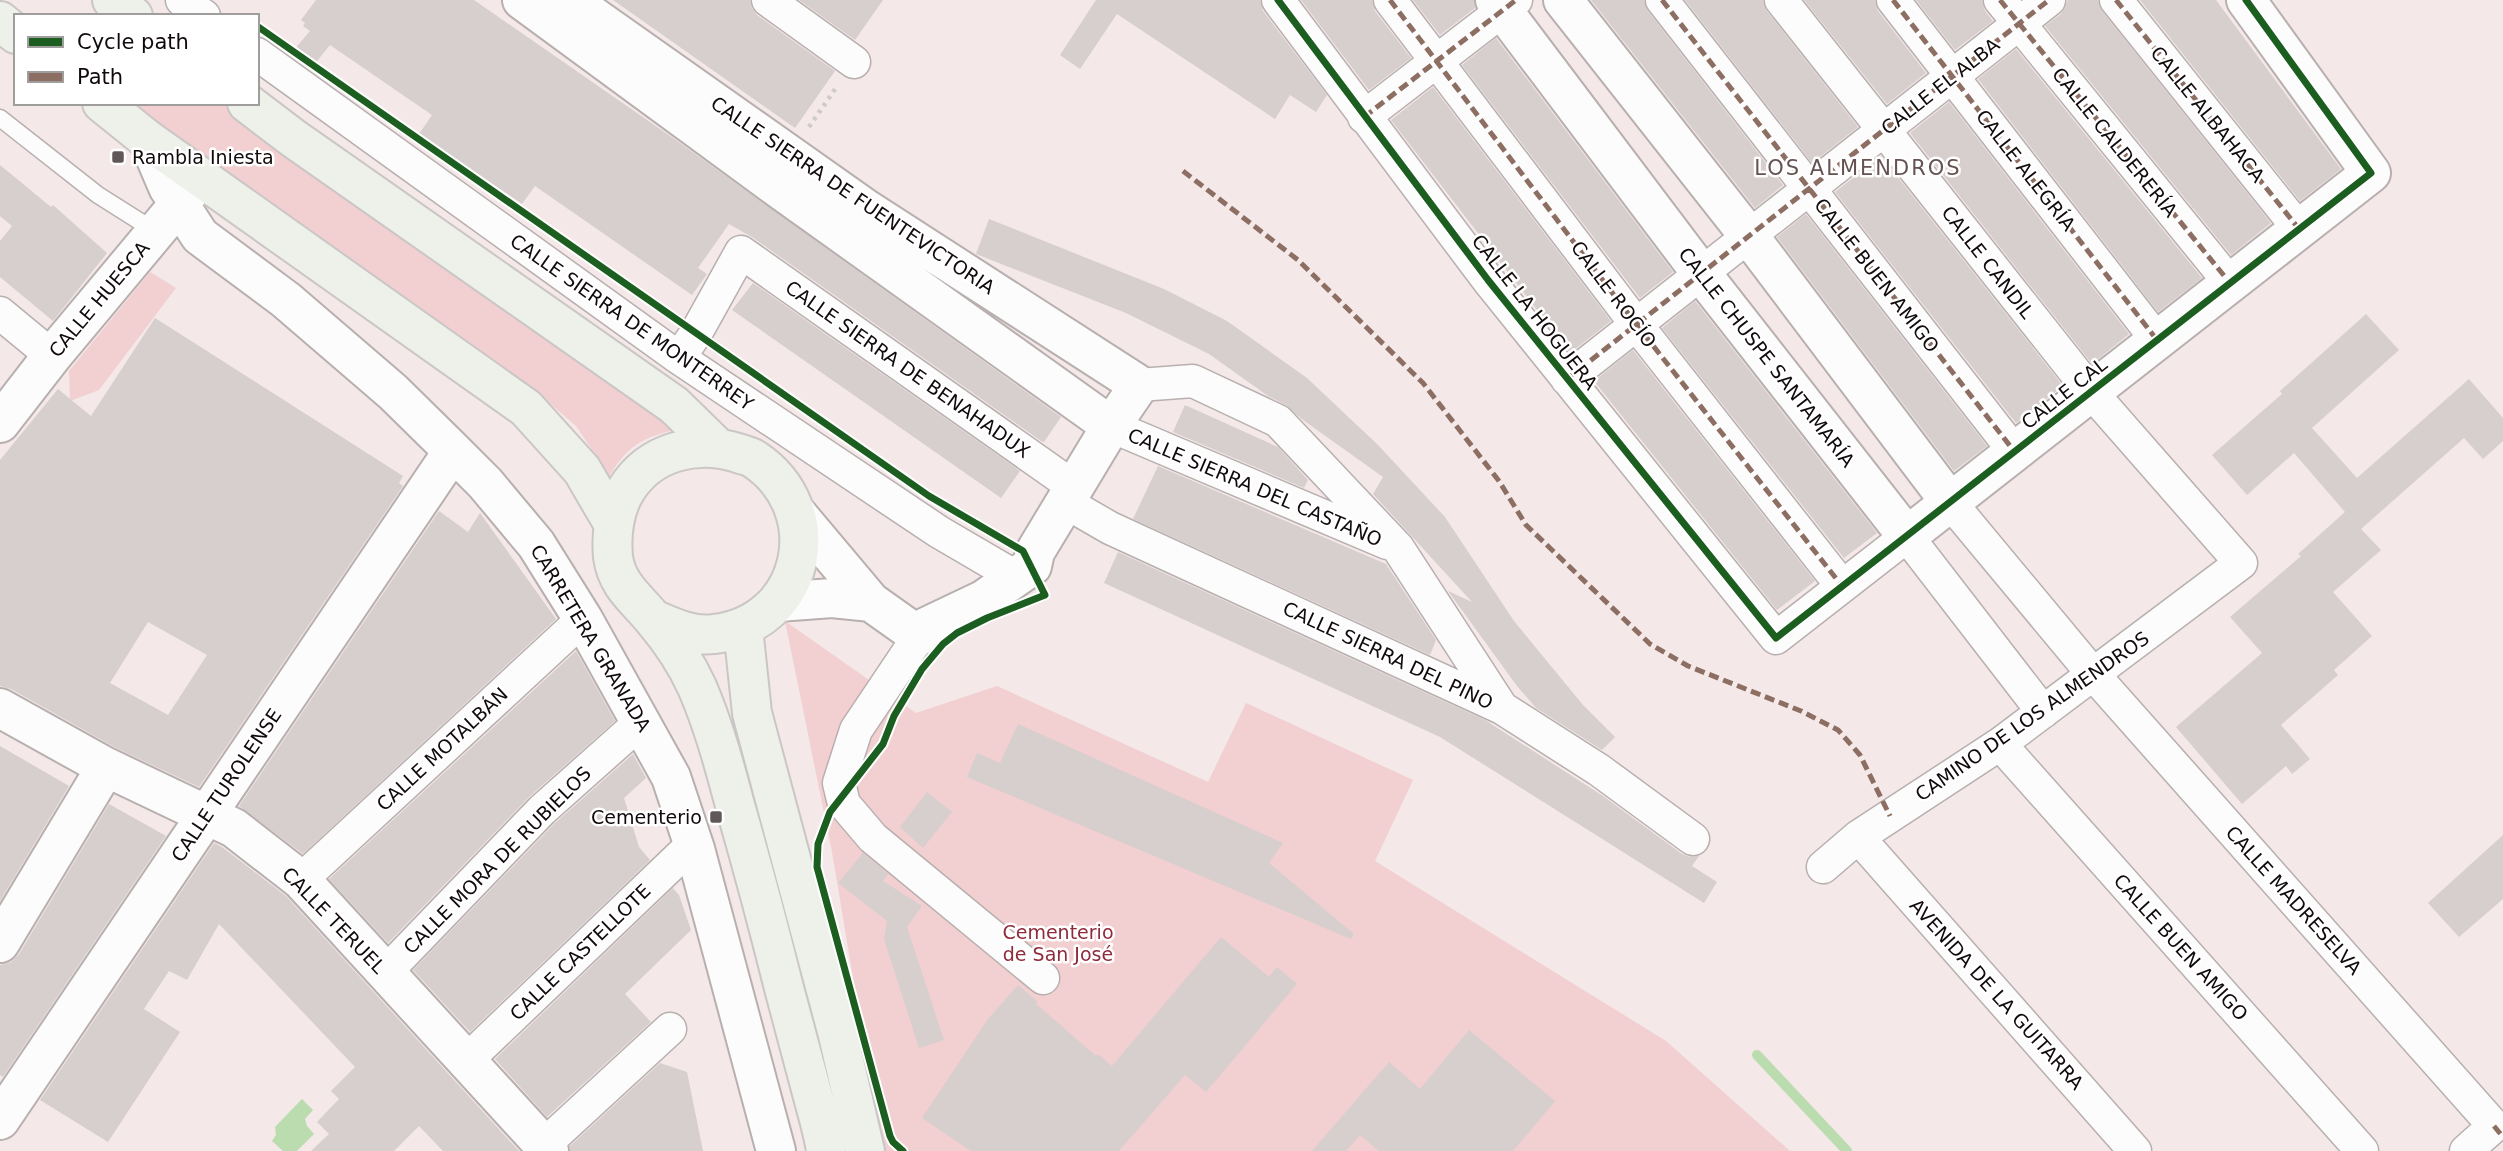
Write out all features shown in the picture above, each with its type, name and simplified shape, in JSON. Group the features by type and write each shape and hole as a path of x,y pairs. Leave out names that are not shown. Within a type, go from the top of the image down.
{"main road":[{"path":"112,0 130,14"},
{"path":"0,21 14,32"},
{"name":"CARRETERA GRANADA","path":"105,105 148,140 179,204 526,408 582,470 613,523"},
{"path":"250,105 674,405 718,447"},
{"path":"653,619 682,631 713,635 743,628 762,617 778,602 794,576 801,545 797,514 780,481 752,458 718,447 682,449 650,464 626,490 613,523 613,559 627,593 653,619 692,676 720,752 825,1151"},
{"path":"743,628 752,713 866,1149"}],"street":[{"path":"182,0 201,14"},
{"path":"522,0 785,193 1111,426"},
{"name":"CALLE SIERRA DE FUENTEVICTORIA","path":"570,0 866,209 1139,385"},
{"path":"768,0 854,62"},
{"name":"CALLE LA HOGUERA","path":"1278,0 1488,280 1776,638"},
{"name":"CALLE ROCÍO","path":"1390,0 1636,324 1842,586"},
{"path":"1563,0 1749,236 1950,502 2093,674"},
{"name":"CALLE BUEN AMIGO","path":"1662,0 2014,452"},
{"name":"CALLE CANDIL","path":"1782,0 2091,392 2241,563"},
{"name":"CALLE ALEGRÍA","path":"1893,0 2157,340"},
{"name":"CALLE EL ALBA","path":"1567,379 1953,76 2010,12 2049,0"},
{"name":"CALLE ALBAHACA","path":"2116,0 2299,229"},
{"name":"CALLE CAL","path":"1776,638 2371,173 2246,0"},
{"path":"1364,117 1437,61 1505,3"},
{"name":"CALLE CHUSPE SANTAMARÍA","path":"1505,3 1701,274 2043,712"},
{"name":"CALLE CALDERERÍA","path":"2010,12 2230,283"},
{"name":"CALLE SIERRA DE MONTERREY","path":"259,55 679,358 939,532 1016,577"},
{"name":"CALLE HUESCA","path":"0,422 179,204"},
{"name":"CARRETERA GRANADA","path":"179,204 200,236 286,300 393,392 485,483 536,544 583,618 671,777 693,844 776,1151"},
{"name":"CALLE SIERRA DE BENAHADUX","path":"679,358 741,252 1070,495"},
{"path":"0,313 52,356"},
{"path":"1043,978 873,838 844,804 839,783 856,730 925,628 983,600 1032,566 1035,552 1139,385 1193,381 1278,421 1398,548 1503,708"},
{"name":"CALLE SIERRA DEL CASTAÑO","path":"1111,426 1398,548"},
{"name":"CALLE TUROLENSE","path":"0,1120 453,451"},
{"name":"CALLE SIERRA DEL PINO","path":"1070,495 1110,528 1503,708 1598,770 1693,839"},
{"path":"797,514 871,602 919,636"},
{"name":"CAMINO DE LOS ALMENDROS","path":"1823,867 1858,837 2000,744 2241,563"},
{"path":"778,602 832,598 871,602"},
{"name":"CALLE MOTALBÁN","path":"301,880 583,618"},
{"name":"CALLE MADRESELVA","path":"2093,674 2494,1126 2466,1151"},
{"name":"CALLE TERUEL","path":"1,712 106,767 234,828 301,880 546,1149"},
{"name":"CALLE MORA DE RUBIELOS","path":"385,973 542,810 642,721"},
{"name":"CALLE BUEN AMIGO","path":"2000,744 2362,1151"},
{"path":"0,943 106,767"},
{"name":"AVENIDA DE LA GUITARRA","path":"1858,837 2136,1151"},
{"name":"CALLE CASTELLOTE","path":"466,1061 693,844"},
{"path":"546,1149 670,1029"}],"lane":[{"path":"0,118 99,195 179,204"}],"path":[{"path":"789,155 854,62"}],"green space":[{"path":"136,105 230,105 678,429 636,445 621,459 607,480 595,454 576,426 539,394"},
{"path":"150,272 176,288 99,390 70,401 69,371"},
{"name":"Cementerio de San José","path":"785,621 916,713 997,686 1208,782 1246,703 1413,780 1375,861 1666,1041 1790,1151 882,1151 832,852"}],"shaded area":[{"path":"302,1099 313,1110 305,1119 314,1134 297,1151 283,1151 272,1141 276,1135 275,1127"}],"building":[{"path":"316,0 474,0 673,138 1061,417 1044,442 1041,441 752,237 729,224 698,268 707,274 692,295 535,186 522,204 419,134 432,115 330,45 313,66 294,50 310,31 303,26 305,23 301,20"},
{"path":"613,0 750,0 757,15 835,71 795,128"},
{"path":"799,0 883,0 855,40"},
{"path":"1096,0 1260,0 1263,11 1327,95 1316,112 1290,95 1275,119 1117,14 1080,69 1060,55"},
{"path":"1301,0 1372,0 1375,11 1411,58 1369,90"},
{"path":"1413,0 1474,0 1475,8 1440,35"},
{"path":"1591,0 1644,0 1648,11 1783,185 1755,208"},
{"path":"1685,0 1763,0 1767,11 1858,127 1812,163"},
{"path":"1804,0 1875,0 1878,11 1926,73 1887,104"},
{"path":"1916,0 1982,0 1985,11 1993,21 1955,50"},
{"path":"2068,0 2098,0 2102,11 2271,223 2231,255 2045,26 2061,14"},
{"path":"2140,0 2216,0 2341,169 2300,201"},
{"path":"1496,38 1673,272 1640,298 1462,65"},
{"path":"2016,49 2202,278 2158,312 1978,79"},
{"path":"1433,87 1611,321 1570,353 1391,120"},
{"path":"1949,102 2129,334 2092,364 1910,133"},
{"path":"1881,156 2063,386 2016,423 1835,192"},
{"path":"0,165 51,207 53,205 107,253 53,321 0,277 0,241 12,226 0,216"},
{"path":"1806,214 1987,446 1954,471 1777,237"},
{"path":"989,219 1164,289 1227,321 1307,378 1378,445 1445,517 1514,621 1583,705 1615,737 1602,750 1536,708 1448,591 1472,602 1373,494 1383,477 1286,405 1268,396 1209,354 1126,313 976,254"},
{"path":"753,283 1020,471 1001,498 732,310"},
{"path":"1695,301 1877,533 1844,558 1662,328"},
{"path":"2366,314 2399,350 2312,428 2357,478 2469,379 2503,418 2503,441 2483,459 2464,438 2361,529 2381,550 2333,592 2372,636 2334,670 2338,675 2281,725 2310,759 2292,774 2286,766 2242,804 2176,727 2262,653 2230,617 2301,556 2298,554 2345,512 2294,453 2247,495 2212,455 2282,394 2280,391"},
{"path":"155,318 403,476 399,483 403,486 199,787 116,748 11,689 0,686 0,460 58,389 91,416","holes":["148,622 207,655 168,715 110,683"]},
{"path":"1633,350 1815,581 1777,610 1594,381"},
{"path":"1185,405 1278,447 1308,480 1304,488 1173,432"},
{"path":"1158,466 1386,564 1436,640 1430,655 1133,519"},
{"path":"439,511 468,532 480,513 556,619 303,854 239,806"},
{"path":"1118,552 1485,720 1603,796 1682,854 1699,856 1692,866 1717,882 1704,903 1440,737 1104,583"},
{"path":"576,651 615,721 529,797 388,943 329,879"},
{"path":"1018,724 1283,843 1269,863 1354,934 1351,939 967,777 977,753 1000,763"},
{"path":"0,746 69,786 0,901"},
{"path":"633,754 646,778 624,798 639,847 650,860 470,1032 413,970 555,823"},
{"path":"927,792 952,812 923,848 900,827"},
{"path":"109,804 166,836 3,1077 0,1075 0,965 11,962 19,954"},
{"path":"2503,835 2503,899 2459,937 2428,903"},
{"path":"214,843 286,896 519,1151 443,1151 419,1126 394,1151 311,1151 329,1134 317,1122 339,1099 331,1091 355,1067 219,924 187,980 169,971 144,1009 180,1032 108,1142 40,1100"},
{"path":"863,853 888,874 883,881 922,906 907,927 944,1040 919,1048 884,939 887,921 838,883"},
{"path":"673,888 679,895 691,930 625,994 651,1022 547,1117 495,1059"},
{"path":"1221,937 1269,977 1277,967 1297,984 1206,1092 1185,1075 1119,1151 971,1151 922,1118 988,1019 1018,985 1096,1056 1098,1054 1112,1066"},
{"path":"1469,1030 1555,1101 1513,1151 1379,1151 1360,1135 1346,1151 1312,1151 1389,1062 1420,1089"},
{"path":"660,1063 687,1072 703,1151 570,1151 570,1146"}],"waterway":[{"name":"Rambla Iniesta","path":"1757,1055 1847,1151"}],"marked path":[{"path":"1390,0 1636,324 1842,586"},
{"path":"1364,117 1516,0"},
{"path":"1662,0 2014,451"},
{"path":"1893,0 2157,340"},
{"path":"2000,0 2230,283"},
{"path":"1567,379 2049,0"},
{"path":"2116,0 2299,229"},
{"path":"1183,171 1298,260 1423,383 1499,481 1526,525 1650,644 1688,666 1801,711 1838,730 1860,755 1890,816"},
{"path":"2494,1126 2503,1137"}],"cycle path":[{"path":"1278,0 1488,280 1776,638 2371,173 2246,0"},
{"path":"259,27 929,496 1023,551 1045,595 987,618 957,633 943,644 922,669 894,716 883,744 830,812 818,844 817,867 890,1136 903,1151"}],"place":[{"name":"Rambla Iniesta","path":"118,157"},
{"name":"Cementerio","path":"716,817"}],"district":[{"name":"LOS ALMENDROS","path":"1858,168"}]}
